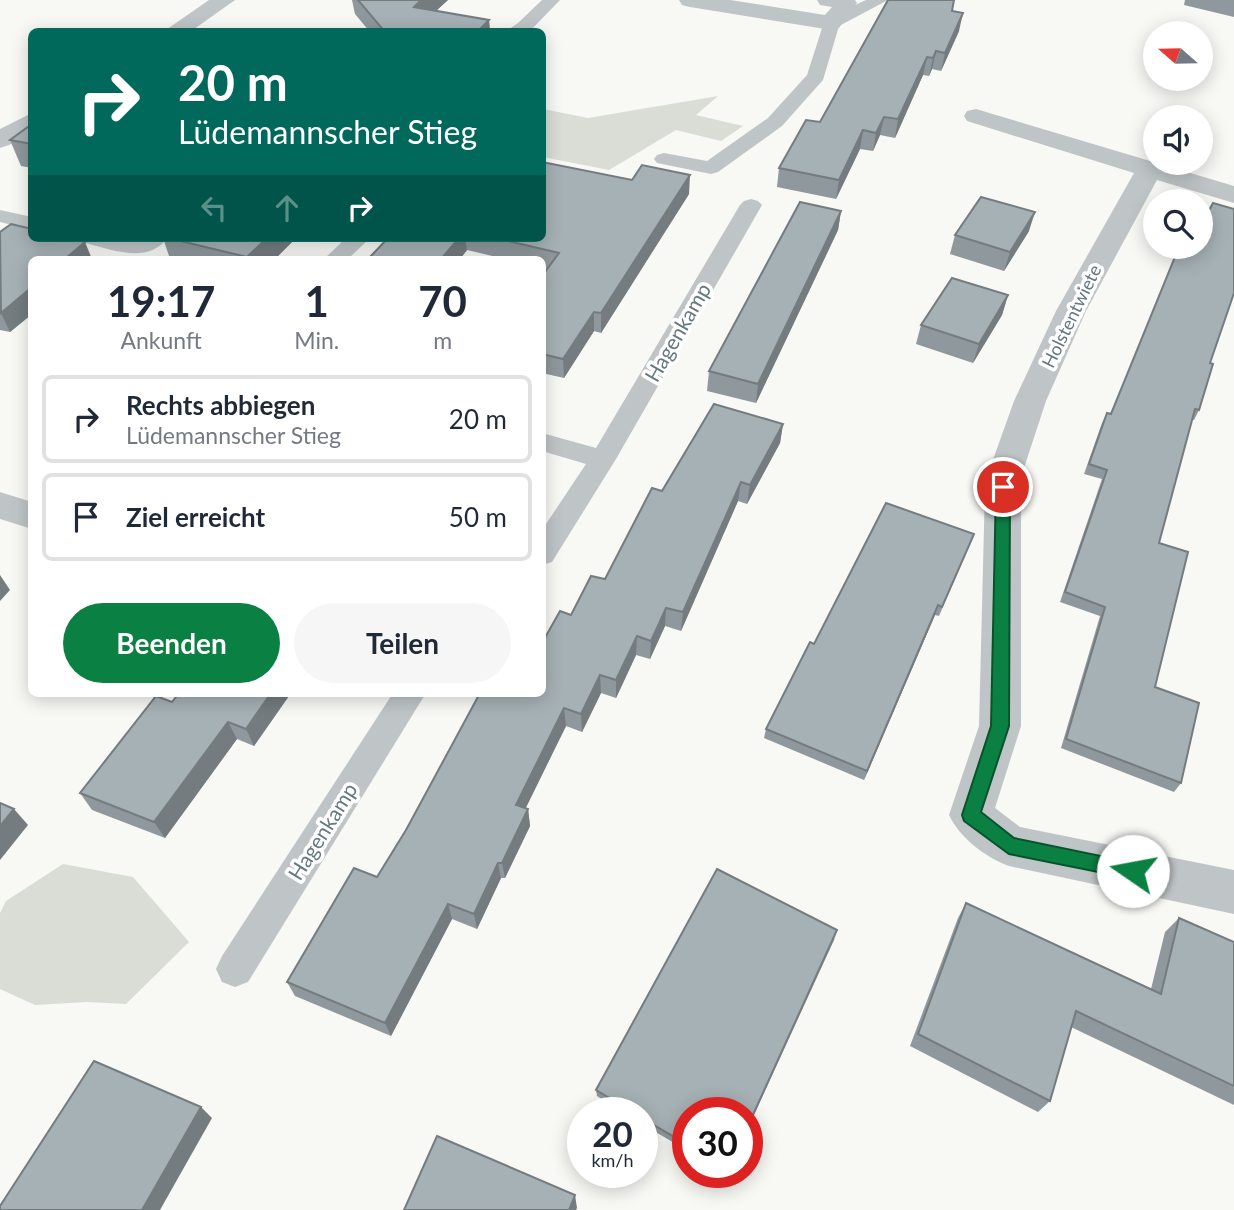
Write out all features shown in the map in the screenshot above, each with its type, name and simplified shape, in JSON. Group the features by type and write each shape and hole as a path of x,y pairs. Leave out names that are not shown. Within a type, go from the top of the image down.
{"street":[{"path":"180,28 224,0"},
{"path":"691,0 756,5 831,23 846,3 828,0"},
{"path":"976,117 1143,168"},
{"path":"0,140 28,122"},
{"name":"Holstentwiete","path":"1146,175 1071,311 1030,401 1005,477 1000,726 971,815 1009,845 1234,892"},
{"path":"1166,175 1234,195"},
{"path":"0,505 28,515"}],"lane":[{"path":"522,28 552,0"},
{"path":"664,159 710,168 775,122 816,76 831,23 880,0"},
{"name":"Hagenkamp","path":"551,524 603,459 751,205"},
{"path":"0,216 28,222"},
{"path":"110,242 136,248 148,242"},
{"path":"338,256 354,242"},
{"path":"546,443 603,459"},
{"name":"Hagenkamp","path":"235,969 407,697"}],"shaded area":[{"path":"718,96 696,115 743,126 721,141 676,130 609,170 546,158 546,110 588,118"},
{"path":"63,864 133,877 189,942 126,1004 87,1002 35,1005 0,989 0,913 6,901"}],"building":[{"path":"358,0 421,0 414,7 489,20 481,28 382,28"},
{"path":"888,0 954,0 952,11 963,13 945,53 936,51 933,58 927,57 898,119 884,117 876,133 863,130 839,180 779,168 806,120 820,122"},
{"path":"28,127 28,143 10,140"},
{"path":"546,163 632,180 642,165 690,175 601,313 594,312 563,359 546,355 546,271 559,253 512,242 546,242"},
{"path":"981,197 1035,212 1010,252 955,235"},
{"path":"800,202 841,211 758,384 709,371"},
{"path":"1213,203 1234,209 1234,293 1210,363 1213,364 1199,410 1195,409 1159,543 1188,552 1155,687 1199,703 1181,783 1066,739 1105,607 1065,592 1107,470 1089,464 1107,413 1111,414 1174,259 1213,259"},
{"path":"11,224 28,228 28,242 85,242 69,256 28,256 28,290 1,313 0,232"},
{"path":"185,242 263,242 248,256"},
{"path":"384,242 456,242 444,256 371,256"},
{"path":"952,278 1008,295 979,344 921,325"},
{"path":"714,404 783,424 750,485 741,482 683,612 666,608 651,641 637,636 616,680 600,675 581,714 564,708 516,805 528,809 474,914 448,904 385,1023 287,982 354,868 377,877 406,830 478,697 546,697 546,636 560,611 571,615 591,576 605,579 652,488 662,491"},
{"path":"886,503 974,534 942,607 938,605 867,771 766,729 810,642 814,644"},
{"path":"155,697 172,702 176,697 268,697 246,729 228,722 154,822 80,793"},
{"path":"0,803 14,809 0,826"},
{"path":"717,869 837,930 761,1097 672,1097 672,1136 658,1127 658,1097 608,1097 596,1090"},
{"path":"966,903 1161,994 1179,918 1234,942 1234,1086 1076,1011 1050,1101 918,1034"},
{"path":"94,1061 201,1107 142,1210 0,1210 0,1206"},
{"path":"437,1136 575,1195 569,1210 404,1210"}],"route":[{"path":"1003,487 1000,726 971,815 1009,845 1133,871"}]}
